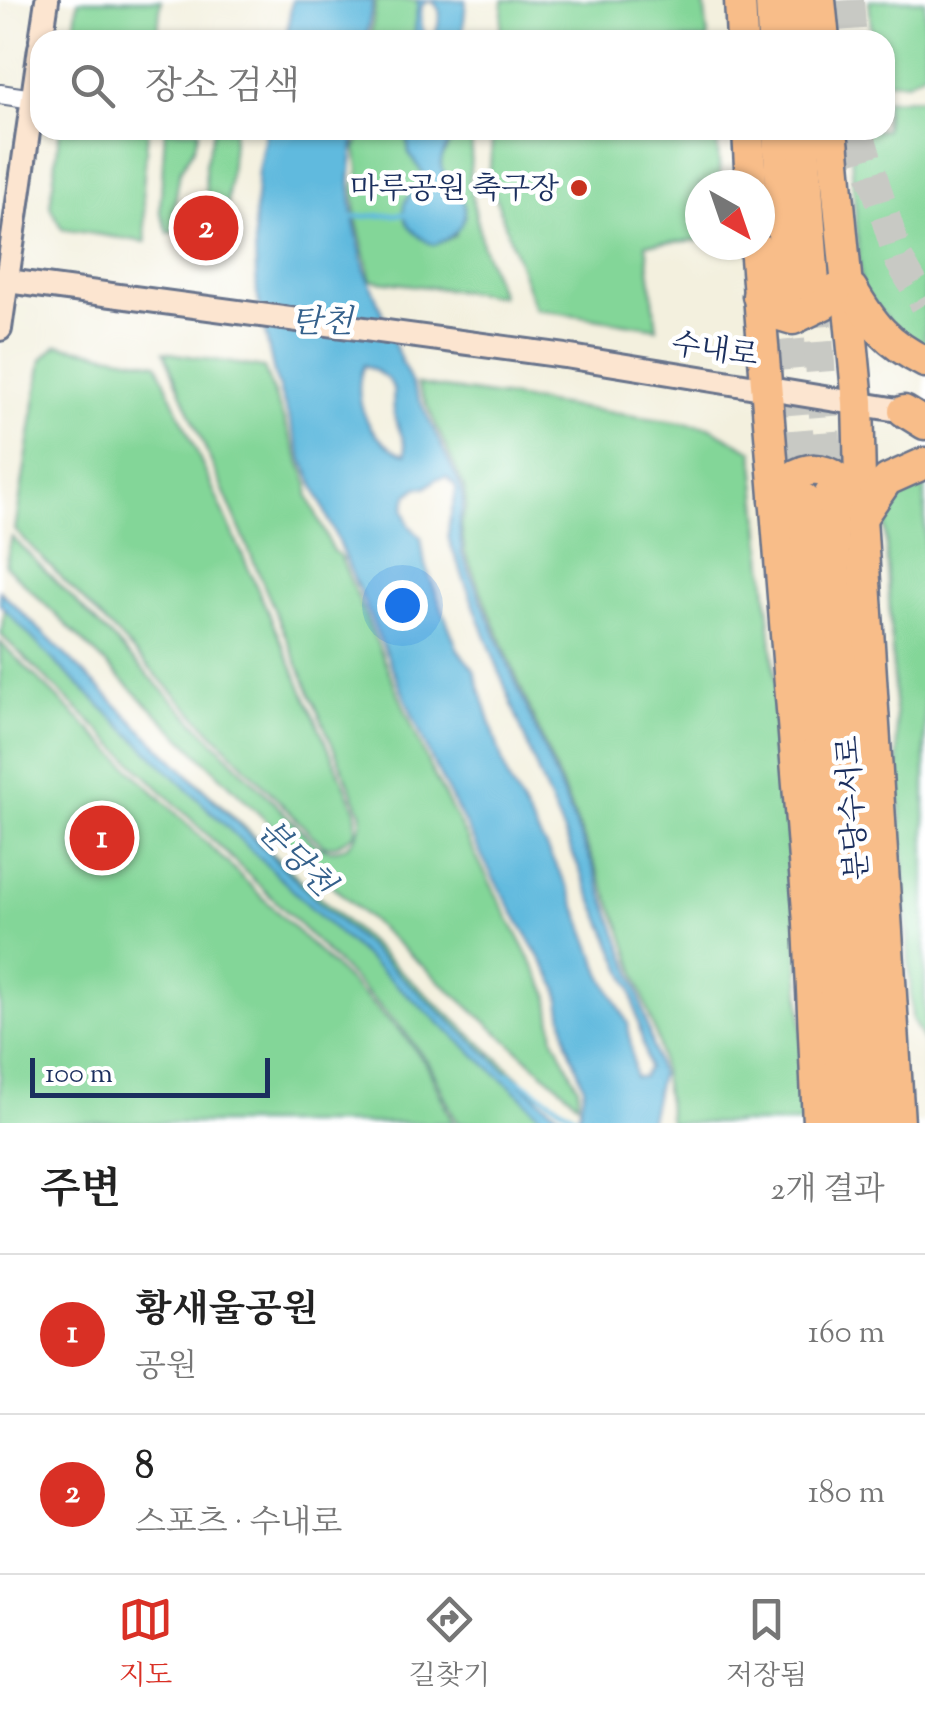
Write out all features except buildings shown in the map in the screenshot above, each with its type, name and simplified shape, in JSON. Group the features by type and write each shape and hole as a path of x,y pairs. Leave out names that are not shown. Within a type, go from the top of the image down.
{"highway":[{"path":"740,0 742,30"},
{"path":"771,0 772,30"},
{"path":"794,0 796,30"},
{"path":"820,0 823,30"},
{"path":"749,140 750,170"},
{"path":"778,140 786,296 766,386 803,498 809,923 818,1123"},
{"path":"802,140 782,318 800,318 824,304 846,278"},
{"path":"833,140 858,402 899,1123"},
{"path":"764,260 786,296"},
{"path":"846,278 875,327 901,350 925,362"},
{"path":"862,518 888,480 925,464"},
{"path":"803,498 788,478 796,473 822,471 846,484 862,518"},
{"name":"분당수서로","path":"803,498 844,1123"},
{"name":"분당수서로","path":"803,498 871,1123"}],"main road":[{"path":"42,30 47,0"},
{"path":"0,329 3,280 30,117"},
{"name":"수내로","path":"3,280 565,356 766,386 918,416"}],"street":[{"path":"0,94 30,99"}],"green space":[{"path":"78,0 161,0 158,30 74,30"},
{"path":"376,0 418,0 415,30 372,30"},
{"path":"503,0 704,0 707,30 501,30"},
{"path":"869,0 925,0 925,72 907,82 895,81 895,30 871,30"},
{"path":"925,98 925,347 905,341 861,287 850,140 895,140 895,100"},
{"path":"59,140 147,140 143,187 146,242 62,229 50,206"},
{"path":"164,140 196,140 180,171 175,232 168,233 160,211"},
{"path":"211,140 233,140 225,230 223,240 212,246 197,241 189,229 206,192 205,164"},
{"path":"358,140 407,140 409,153 424,175 405,204 434,245 455,236 456,188 441,168 441,160 451,140 472,140 469,182 482,244 501,296 371,280 356,218"},
{"path":"492,140 717,140 720,170 685,170 685,241 646,244 657,328 535,309 489,179"},
{"path":"57,345 157,363 356,810 356,833 337,845 325,846 314,837 15,530 42,359"},
{"path":"164,352 264,368 309,485 308,496 333,551 340,556 430,768 548,993 554,1038 578,1087 578,1103 341,894 5,565 12,537 313,842 331,850 354,839 361,812"},
{"path":"417,384 709,427 753,451 794,873 807,1123 670,1123 658,1042 621,928 465,553 461,523 466,506 464,487"},
{"path":"914,483 925,487 925,1044 912,1019 884,508"},
{"path":"5,602 322,900 525,1083 560,1123 457,1123 431,1067 404,1031 1,635"},
{"path":"0,642 402,1033 428,1067 453,1123 0,1123"}],"water":[{"path":"292,0 373,0 368,30 288,30"},
{"path":"418,0 430,0 422,5 423,30 415,30"},
{"path":"430,0 466,0 463,30 436,30 440,17"},
{"name":"탄천","path":"264,140 354,140 350,184 365,270 402,363 461,487 462,554 594,869 637,987 660,1075 649,1123 577,1123 584,1087 567,1042 558,988 434,765 302,458 274,374 257,293 254,226","holes":["364,365 391,384 406,454 373,431 361,406 360,378","447,477 456,487 449,540 539,775 631,989 648,1067 643,1077 635,1077 628,1024 601,973 570,891 508,779 474,670 458,650 425,565 421,538 409,525 404,509 407,496 418,487 426,488 436,479"]},
{"path":"407,140 451,140 441,166 463,201 464,217 450,237 434,245 417,235 405,218 404,205 424,175 409,153"},
{"path":"0,591 320,904 525,1088 570,1123 547,1123 325,921 53,660 0,604"}],"waterway":[{"path":"353,217 405,214"},
{"name":"분당천","path":"509,1074 586,1123"}],"tunnel":[{"path":"849,0 851,30"},
{"path":"861,140 899,260 925,304"},
{"path":"786,295 804,497"},
{"path":"815,297 830,494"}],"place":[{"name":"마루공원 축구장","path":"579,188"},
{"name":"8","path":"206,228"},
{"name":"황새울공원","path":"102,838"}]}
